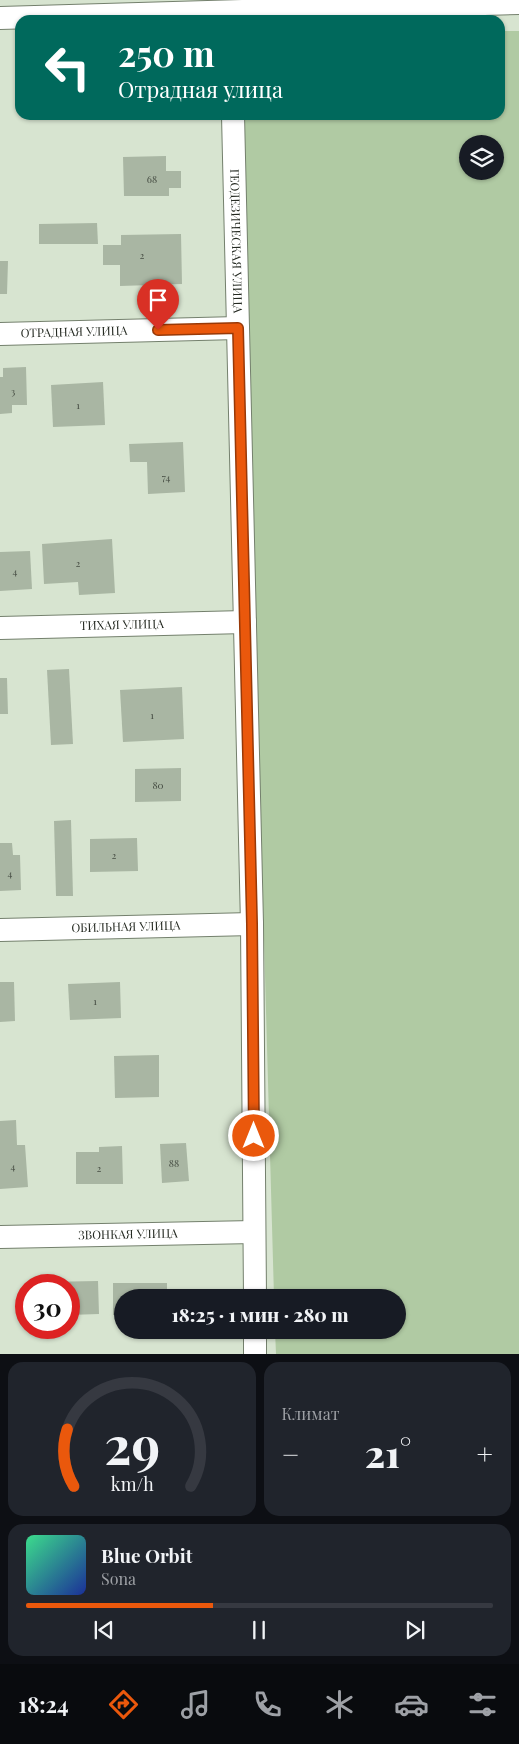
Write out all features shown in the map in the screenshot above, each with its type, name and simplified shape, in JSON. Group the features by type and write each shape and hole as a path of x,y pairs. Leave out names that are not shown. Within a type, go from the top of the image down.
{"street":[{"path":"87,15 519,3"},
{"path":"0,18 15,17"},
{"name":"ГЕОДЕЗИЧЕСКАЯ УЛИЦА","path":"233,120 252,924 255,1289"},
{"name":"ОТРАДНАЯ УЛИЦА","path":"0,334 238,328"},
{"name":"ТИХАЯ УЛИЦА","path":"0,628 245,622"},
{"name":"ОБИЛЬНАЯ УЛИЦА","path":"0,930 252,924"},
{"name":"ЗВОНКАЯ УЛИЦА","path":"0,1237 254,1232"},
{"path":"255,1339 255,1354"}],"green space":[{"path":"505,31 519,31 519,1354 276,1354 275,1339 406,1339 406,1289 274,1289 241,120 505,120"}],"building":[{"path":"166,156 166,171 181,171 181,188 169,188 169,196 124,196 123,157"},
{"path":"97,223 98,244 39,244 39,224"},
{"path":"181,234 182,284 120,286 120,265 103,265 103,245 121,245 121,235"},
{"path":"0,261 8,261 7,294 0,294"},
{"path":"26,367 27,405 12,405 12,413 0,414 0,377 3,377 3,368"},
{"path":"103,382 105,425 53,427 51,385"},
{"path":"183,442 185,492 148,494 147,462 130,462 129,444"},
{"path":"112,539 115,593 79,595 78,582 44,584 42,544"},
{"path":"30,551 32,589 0,591 0,552"},
{"path":"69,669 73,744 51,745 47,670"},
{"path":"0,678 7,678 8,714 0,714"},
{"path":"182,687 184,739 123,742 120,690"},
{"path":"181,768 181,801 135,802 135,769"},
{"path":"71,820 73,896 56,896 54,821"},
{"path":"137,838 138,871 90,872 90,839"},
{"path":"0,843 12,843 13,855 20,855 21,890 0,891"},
{"path":"0,982 14,982 15,1021 0,1022"},
{"path":"120,982 121,1018 70,1020 68,984"},
{"path":"159,1055 159,1097 115,1098 114,1056"},
{"path":"16,1120 17,1145 25,1145 28,1187 0,1189 0,1121"},
{"path":"186,1143 189,1181 162,1183 160,1144"},
{"path":"122,1146 123,1184 76,1184 76,1152 99,1152 99,1147"},
{"path":"80,1281 98,1281 99,1314 80,1315"},
{"path":"113,1283 167,1283 167,1289 114,1289 113,1315"}],"route":[{"path":"158,330 238,328 252,924 254,1136"}]}
